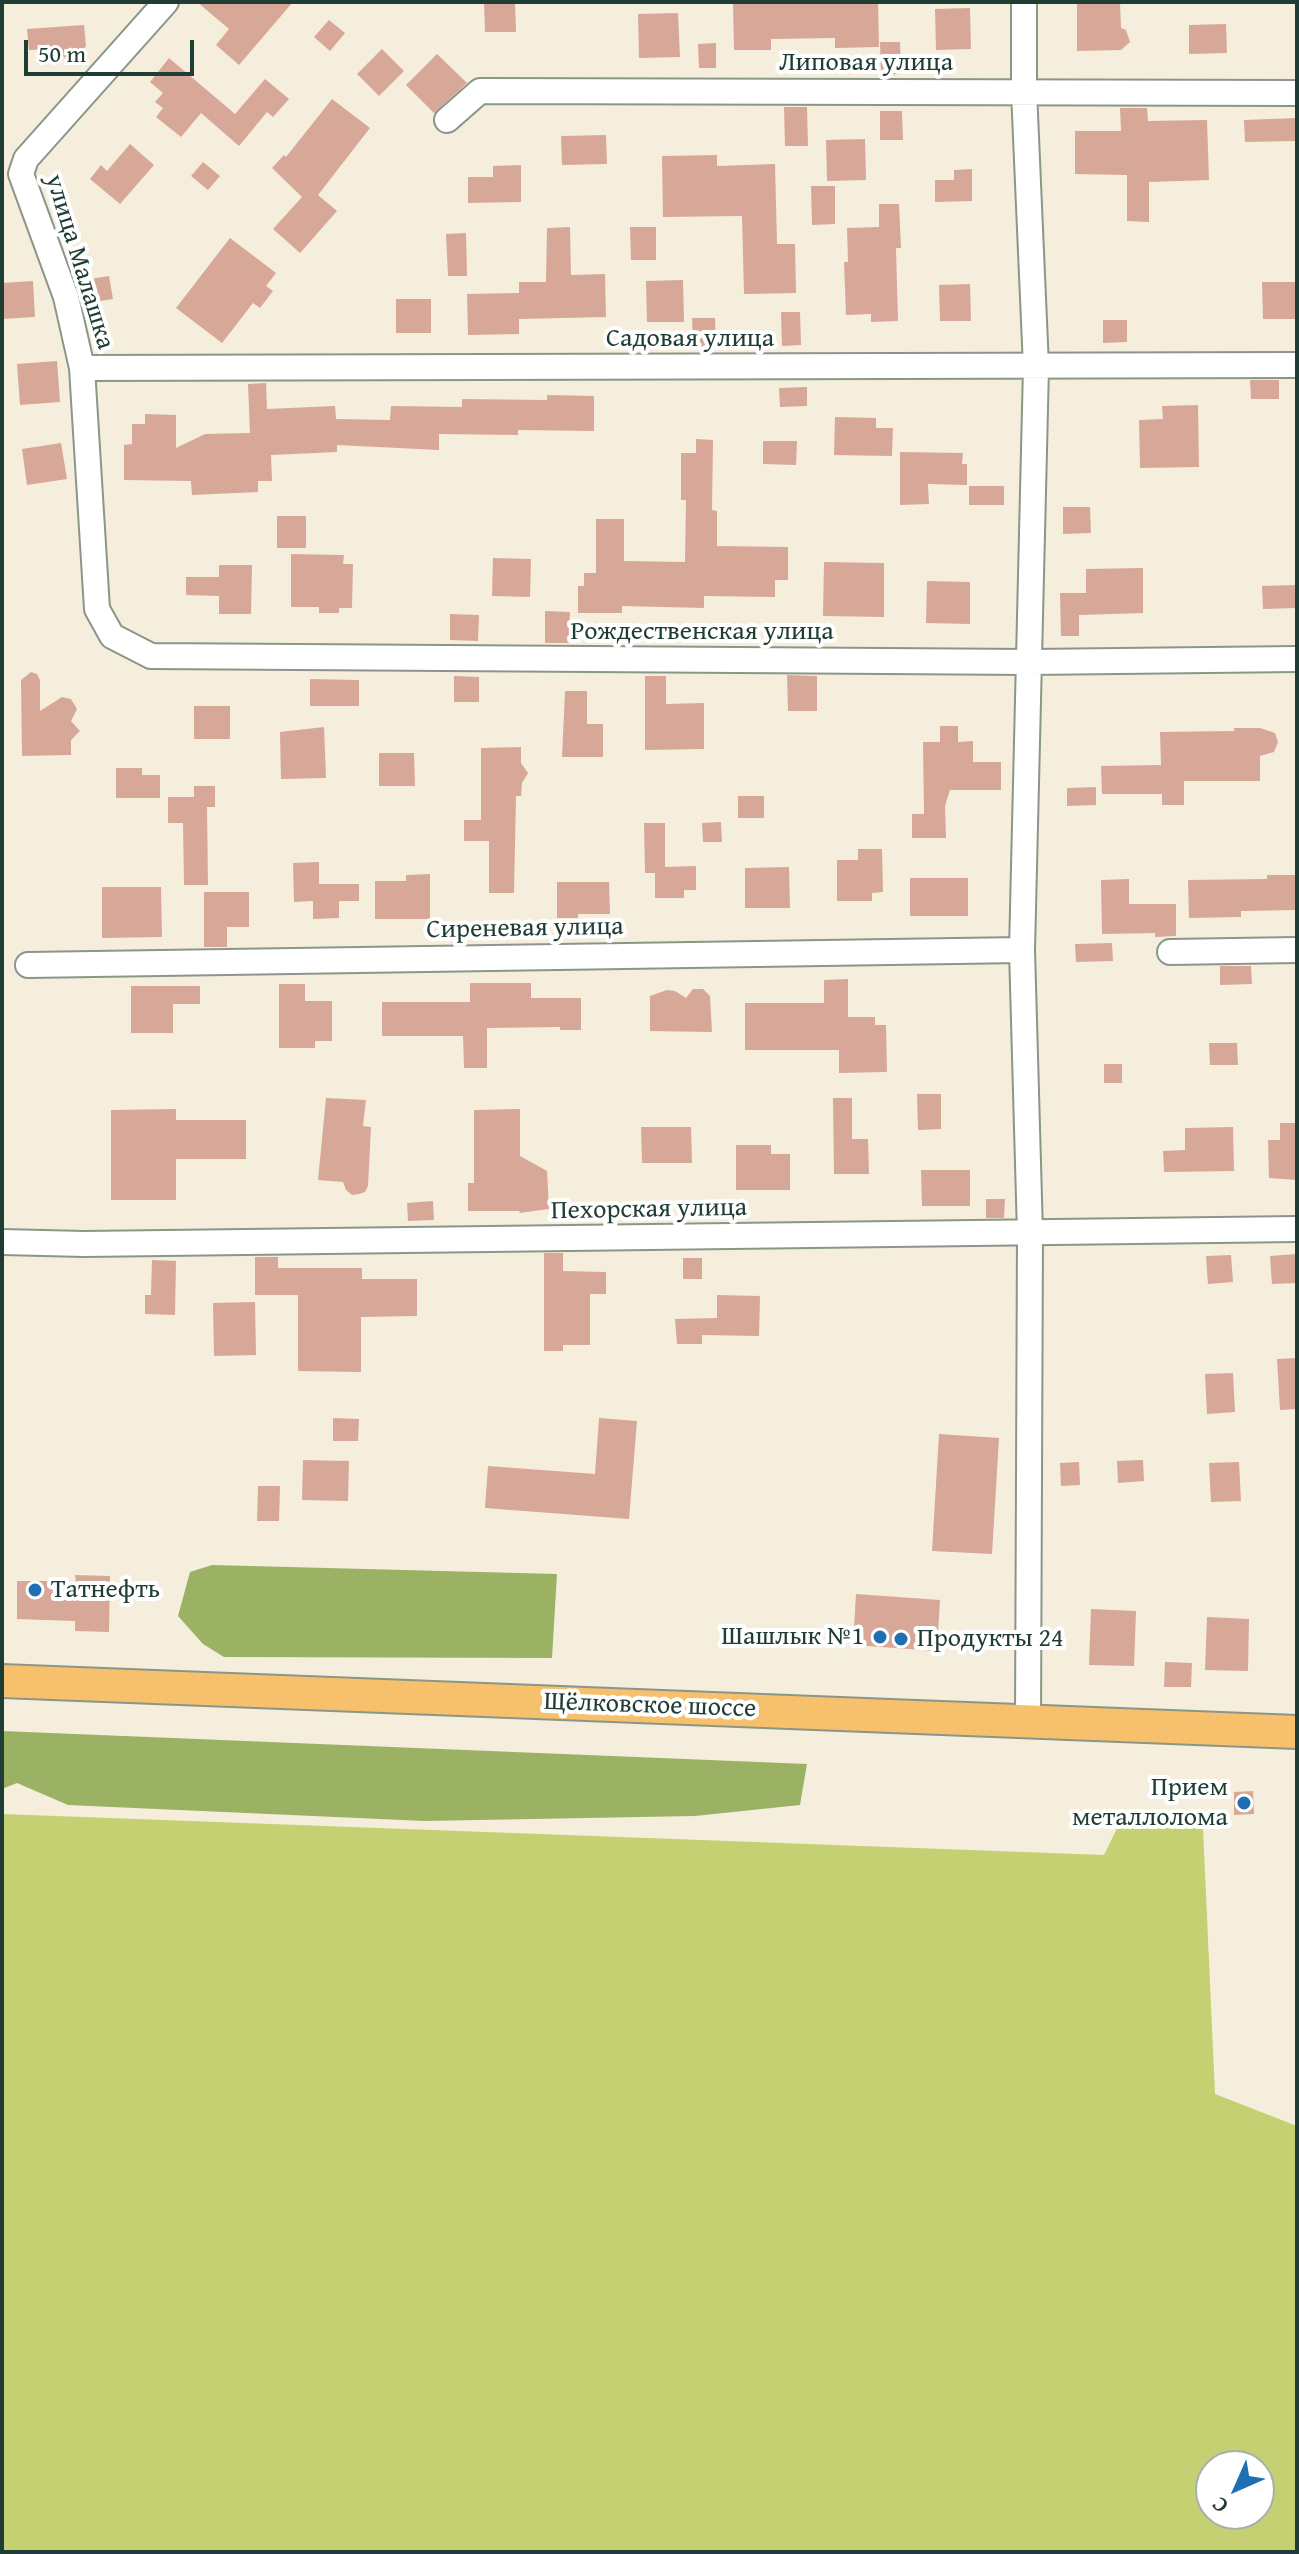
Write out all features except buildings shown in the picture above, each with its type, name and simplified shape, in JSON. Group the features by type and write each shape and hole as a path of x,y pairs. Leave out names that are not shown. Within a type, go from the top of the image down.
{"main road":[{"name":"Щёлковское шоссе","path":"2,1681 1297,1732"}],"street":[{"name":"улица Малашка","path":"112,636 97,609 82,368 61,283 21,174 26,159 166,2"},
{"path":"1024,2 1024,91 1036,367 1022,950 1030,1234 1028,1721"},
{"name":"Липовая улица","path":"447,120 480,91 1297,93"},
{"name":"Садовая улица","path":"82,368 1297,365"},
{"name":"Рождественская улица","path":"112,636 151,656 1030,662 1297,659"},
{"name":"Сиреневая улица","path":"28,965 1022,950"},
{"path":"1170,952 1297,950"},
{"name":"Пехорская улица","path":"2,1242 116,1244 1297,1229"}],"green space":[{"path":"212,1565 557,1574 552,1658 224,1657 203,1644 178,1616 190,1572"},
{"path":"2,1731 807,1764 800,1805 695,1816 424,1821 68,1805 17,1783 2,1789"},
{"path":"1126,1810 1203,1829 1215,2094 1297,2126 1297,2552 2,2552 2,1814 1104,1855"}],"place":[{"name":"Татнефть","path":"35,1590"},
{"name":"Шашлык №1","path":"880,1637"},
{"name":"Продукты 24","path":"901,1639"},
{"name":"Прием металлолома","path":"1244,1803"}]}
